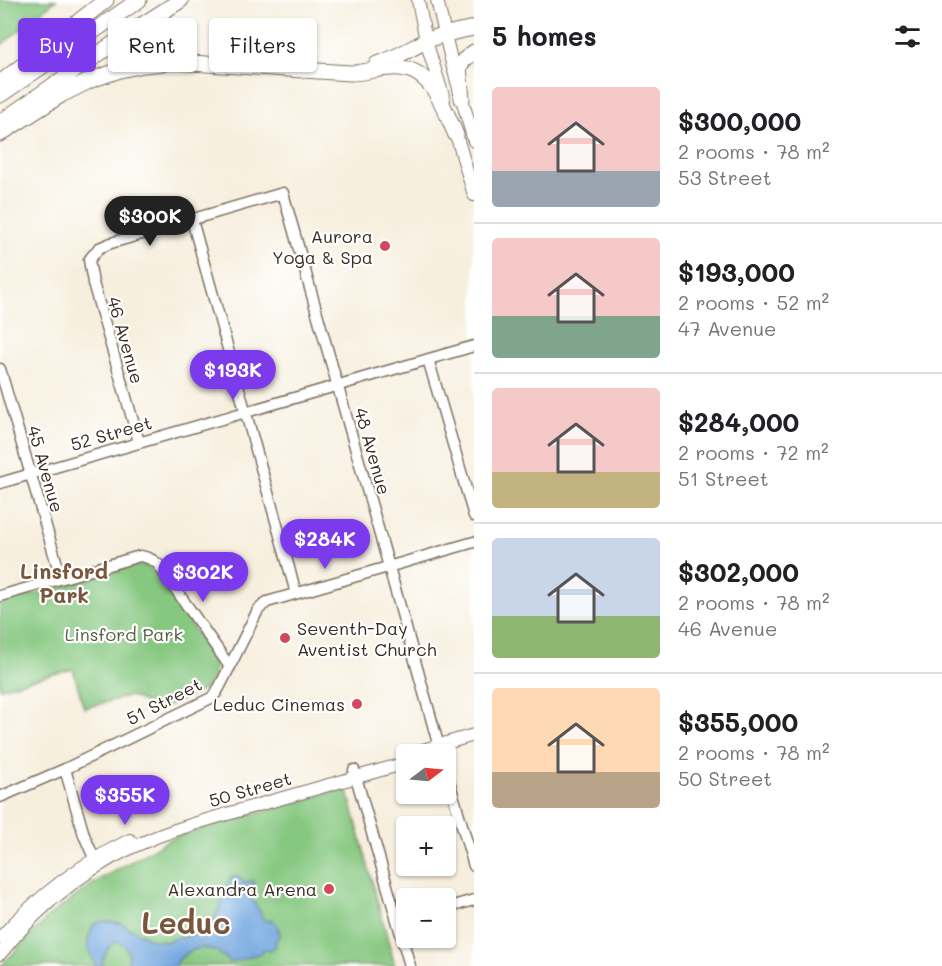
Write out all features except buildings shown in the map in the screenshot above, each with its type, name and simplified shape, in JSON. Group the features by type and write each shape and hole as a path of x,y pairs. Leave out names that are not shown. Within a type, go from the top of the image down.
{"highway":[{"path":"0,83 106,0"},
{"path":"0,95 139,0"},
{"path":"0,122 181,0"},
{"path":"317,70 344,71 369,66 389,60 445,33 474,28"},
{"path":"462,99 459,67 474,52"},
{"path":"0,134 61,95 91,80 120,70 174,62 209,64"},
{"path":"317,71 350,74 393,68 414,71 432,85 456,135"}],"main road":[{"path":"418,0 426,41 456,135 469,160 474,195"},
{"path":"429,0 439,26 445,33"},
{"path":"437,0 474,141"},
{"name":"50 Street","path":"455,744 474,735"},
{"name":"50 Street","path":"456,748 474,744"},
{"name":"50 Street","path":"0,938 54,886 96,862 157,836 396,759"},
{"name":"50 Street","path":"355,774 396,765"},
{"name":"50 Street","path":"0,954 37,913 96,862"}],"street":[{"name":"48 Avenue","path":"192,220 283,193 437,744"},
{"name":"46 Avenue","path":"139,442 93,283 89,260 99,248 111,243 192,220"},
{"path":"192,220 296,593"},
{"name":"52 Street","path":"0,483 474,345"},
{"path":"428,359 474,516"},
{"name":"45 Avenue","path":"0,369 61,578"},
{"name":"51 Street","path":"0,798 205,702 216,693 258,610 267,602 474,542"},
{"path":"0,596 140,556 153,559 230,667"},
{"path":"65,769 84,835 96,862"},
{"path":"355,774 396,902"},
{"path":"456,804 474,866"},
{"path":"456,905 474,900"},
{"path":"407,948 410,966"}],"green space":[{"path":"0,0 56,0 34,18 18,18 18,31 0,46"},
{"name":"Linsford Park","path":"142,565 155,572 212,655 215,665 214,674 203,690 155,712 151,705 130,696 84,708 73,669 0,688 0,604"},
{"path":"342,789 348,792 395,966 1,966 49,916 97,881 174,837"}],"water":[{"path":"239,876 244,883 253,881 255,891 250,898 263,919 268,921 272,919 278,926 280,936 275,941 276,946 271,950 263,949 261,953 230,963 216,952 201,949 185,954 175,966 127,966 129,958 126,947 115,941 106,952 102,966 96,966 88,948 88,939 93,925 101,921 120,923 150,939 167,942 175,938 194,935 211,923 229,881"}],"place":[{"name":"Aurora Yoga & Spa","path":"385,246"},
{"name":"Seventh-Day Aventist Church","path":"285,638"},
{"name":"Leduc Cinemas","path":"357,704"},
{"name":"Alexandra Arena","path":"329,889"}],"district":[{"name":"Linsford Park","path":"64,582"},
{"name":"Leduc","path":"186,922"}]}
